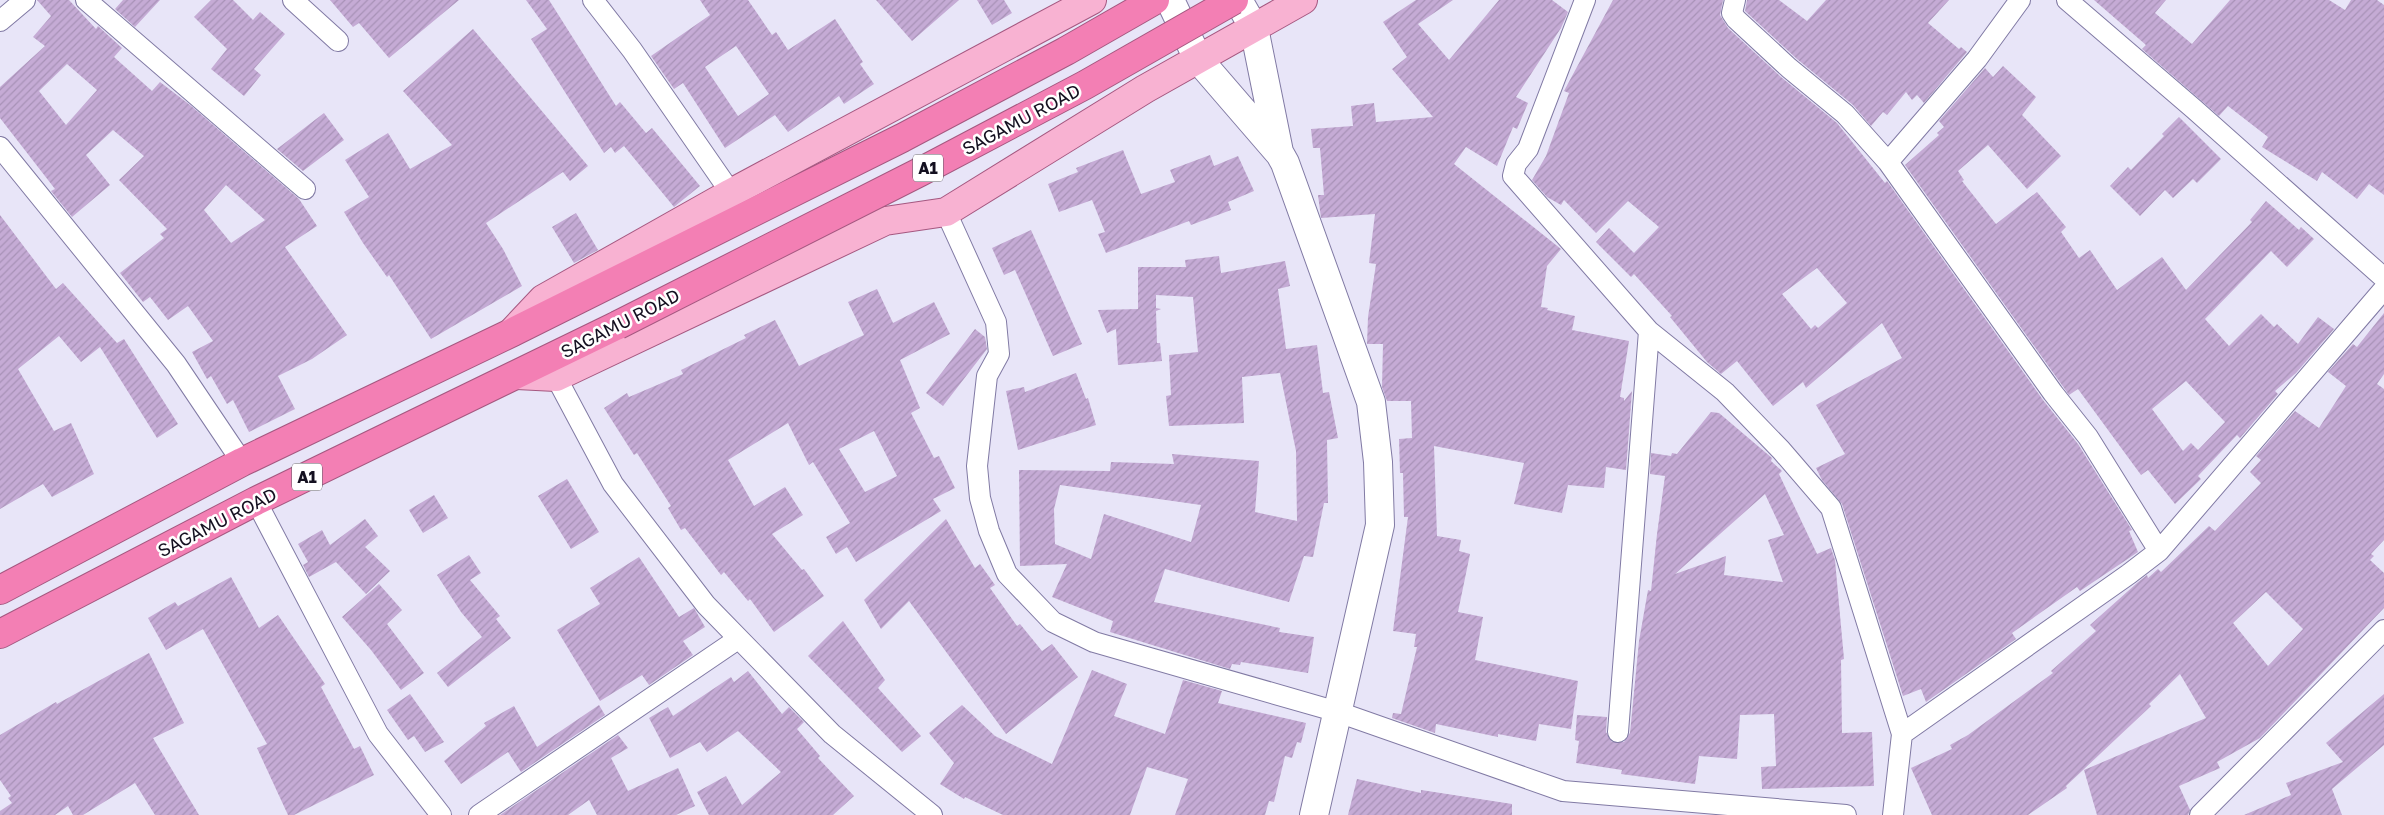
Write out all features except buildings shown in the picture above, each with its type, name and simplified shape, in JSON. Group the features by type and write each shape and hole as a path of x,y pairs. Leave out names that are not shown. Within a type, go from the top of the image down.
{"highway":[{"name":"A1","path":"0,590 242,462 511,333 902,138 1066,51 1155,0"},
{"name":"SAGAMU ROAD","path":"0,634 256,501 518,375 937,163 1085,85 1234,0"}],"main road":[{"path":"511,333 542,299 731,193 1092,0"},
{"path":"1170,0 1198,59 1280,154 1285,163 1370,402 1378,462 1380,525 1314,815"},
{"path":"1238,0 1254,28 1280,154"},
{"path":"518,375 556,377 885,220 946,212 1145,89 1302,0"}],"street":[{"path":"0,21 25,0"},
{"path":"86,0 305,189"},
{"path":"292,0 338,41"},
{"path":"593,0 632,50 731,193"},
{"path":"1585,0 1528,149 1516,164 1513,176 1649,331 1725,392 1781,450 1830,508 1902,734 1893,815"},
{"path":"1735,0 1732,13 1736,18 1789,68 1845,114 1888,162 2053,393 2088,437 2159,551"},
{"path":"1888,162 1977,59 2020,0"},
{"path":"2066,0 2194,109 2384,278"},
{"path":"0,147 176,364 242,462"},
{"path":"946,212 996,322 999,354 987,376 977,466 980,498 989,531 1007,574 1053,622 1094,642 1338,712 1563,791 1846,815"},
{"path":"1902,734 2159,551 2384,289"},
{"path":"1618,732 1649,331"},
{"path":"556,377 613,484 706,605 832,734 932,815"},
{"path":"256,501 378,734 441,815"},
{"path":"2200,815 2382,635"},
{"path":"479,815 738,638"}]}
